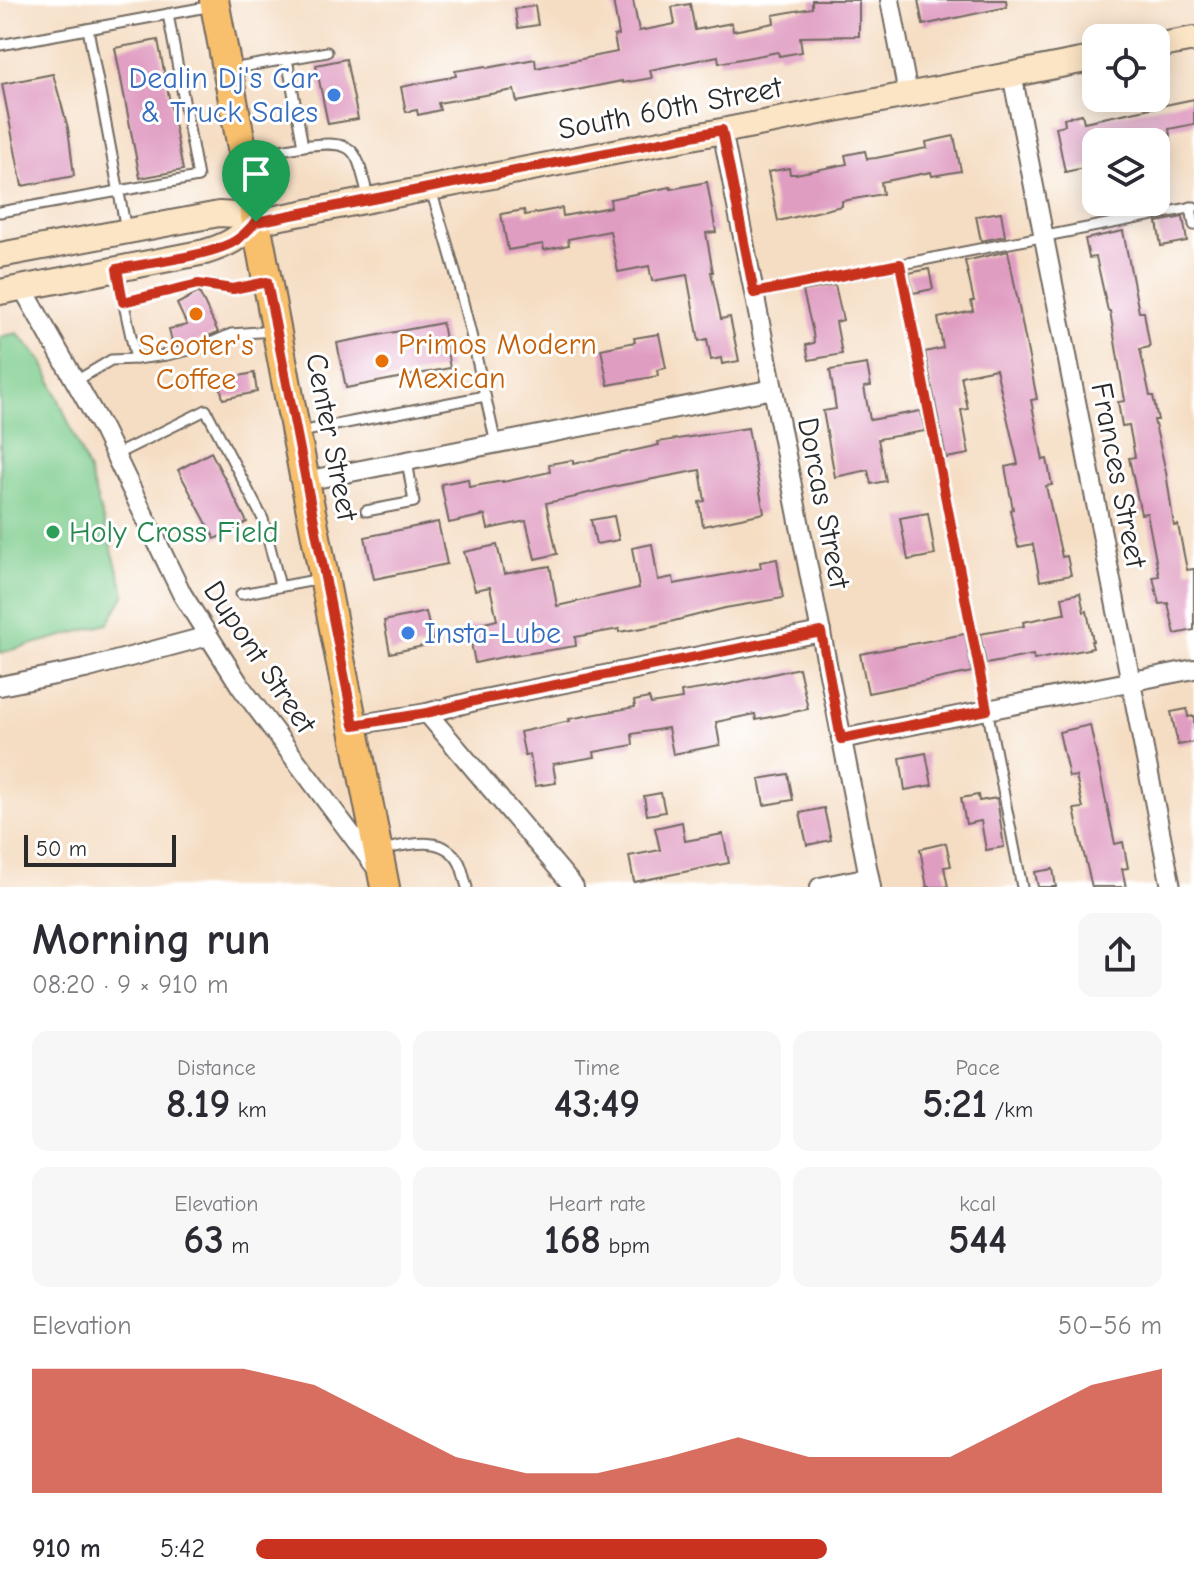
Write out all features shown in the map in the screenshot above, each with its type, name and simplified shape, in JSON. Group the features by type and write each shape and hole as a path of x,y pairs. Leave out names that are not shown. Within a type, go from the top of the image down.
{"main road":[{"name":"Center Street","path":"215,3 382,871"},
{"path":"1170,43 1194,39"},
{"name":"South 60th Street","path":"1,250 219,214 236,215 256,222 1082,61"},
{"name":"South 60th Street","path":"11,290 205,252 238,239 256,222"}],"street":[{"path":"890,0 908,94"},
{"name":"Frances Street","path":"1012,74 1171,887"},
{"name":"Dorcas Street","path":"722,130 870,882"},
{"name":"Dupont Street","path":"11,290 76,381 182,594 208,636 241,687 382,871"},
{"path":"305,481 773,389"},
{"path":"354,725 427,713 495,696 821,632"},
{"path":"0,686 85,669 208,636"},
{"path":"841,739 1194,669"},
{"path":"427,713 574,887"},
{"path":"820,887 870,882"}],"lane":[{"path":"0,45 215,3"},
{"path":"0,212 198,177 168,14"},
{"path":"88,29 127,230"},
{"path":"228,70 327,52"},
{"path":"287,59 303,146"},
{"path":"244,157 332,143 346,147 357,156 369,199"},
{"path":"430,188 464,303 496,444"},
{"path":"754,293 1192,207 1194,225"},
{"path":"900,264 1022,887"},
{"path":"117,269 136,359"},
{"path":"123,302 198,284 233,289 267,282"},
{"path":"76,381 111,360 167,355 199,348 231,334 277,331"},
{"path":"296,433 485,396"},
{"path":"115,455 206,410 263,519 280,586"},
{"path":"366,511 414,502 407,461"},
{"path":"241,594 325,578"},
{"path":"382,871 425,842 440,845 452,853 460,862 467,887"}],"green space":[{"name":"Holy Cross Field","path":"17,333 43,362 88,469 125,594 108,624 0,653 0,337"}],"building":[{"path":"613,0 633,0 639,31 675,24 672,7 690,4 695,30 732,23 733,31 774,23 773,15 812,8 812,0 859,0 859,36 800,37 802,52 779,56 778,52 719,63 718,56 650,70 652,78 517,102 514,90 438,103 440,110 418,115 417,110 406,112 401,87 456,76 455,71 535,59 536,68 617,52 614,36 619,35"},
{"path":"918,0 1006,0 1007,7 923,25"},
{"path":"535,6 538,25 518,28 515,9"},
{"path":"158,40 183,170 140,178 115,48"},
{"path":"346,59 358,119 328,124 316,65"},
{"path":"53,74 68,128 74,176 22,186 2,84"},
{"path":"1194,99 1194,124 1170,129 1082,128 1082,168 1065,172 1056,127 1065,125 1064,118 1082,114 1084,122 1132,112 1170,112 1170,104"},
{"path":"954,136 961,171 932,176 931,172 881,182 883,194 842,201 842,206 778,221 768,172 789,168 790,174 796,174 847,164 845,155 865,151 867,159 876,158 927,148 926,142"},
{"path":"707,182 716,232 706,233 711,272 721,319 730,317 739,361 722,364 721,358 711,360 707,339 699,341 687,275 652,281 649,266 618,272 610,231 568,239 569,245 544,250 543,244 508,250 501,214 524,210 525,215 562,208 563,216 611,207 610,199"},
{"path":"1001,212 1005,236 981,241 976,216"},
{"path":"1183,217 1187,241 1161,246 1157,222"},
{"path":"1123,231 1139,312 1144,312 1150,347 1140,349 1158,420 1154,420 1174,526 1178,525 1187,570 1194,569 1194,630 1175,634 1168,603 1159,604 1153,577 1159,576 1147,513 1141,514 1129,458 1135,457 1129,425 1122,426 1118,402 1125,401 1110,311 1096,257 1089,258 1085,239"},
{"path":"1008,251 1037,399 1031,400 1043,460 1047,459 1052,485 1046,486 1062,557 1067,556 1071,575 1040,581 1033,544 1018,547 1010,510 1013,509 1005,467 1018,464 996,369 961,376 968,409 961,410 969,454 946,458 925,352 943,348 938,318 973,311 971,301 974,301 965,261"},
{"path":"929,269 933,289 913,293 909,273"},
{"path":"835,285 843,320 836,322 842,354 809,360 806,345 814,343 803,291"},
{"name":"Scooter's Coffee","path":"199,292 218,332 173,346 169,329 187,325 177,304"},
{"path":"442,323 450,368 346,388 337,343"},
{"path":"659,334 666,368 657,370 658,376 608,385 601,349"},
{"path":"867,364 871,386 864,387 870,420 921,411 925,431 878,439 886,481 871,484 868,470 835,477 823,411 836,409 830,370"},
{"path":"254,373 257,392 223,399 219,380"},
{"path":"748,428 764,513 703,526 699,502 705,501 700,470 546,503 557,554 535,559 526,521 488,529 485,515 449,523 441,484 468,479 469,487 503,482 550,472 549,464 573,460 573,464 659,445 658,442"},
{"path":"211,452 247,522 215,539 178,470"},
{"path":"928,513 935,555 908,560 900,518"},
{"path":"614,516 619,540 596,544 591,520"},
{"path":"438,522 447,564 374,579 365,537"},
{"path":"652,544 658,580 673,577 674,584 761,568 760,562 777,559 783,598 725,608 654,626 575,637 576,646 475,663 468,627 497,620 490,587 475,590 464,552 497,545 504,574 550,566 557,606 639,588 632,548"},
{"path":"1080,593 1084,612 1087,611 1093,648 1034,660 1033,655 986,664 980,634 1065,614 1062,597"},
{"name":"Insta-Lube","path":"426,612 433,644 390,653 384,621"},
{"path":"965,634 972,672 868,693 860,654"},
{"path":"799,668 808,709 756,720 755,714 716,722 720,745 673,754 668,728 632,734 633,745 594,752 595,757 553,764 556,783 535,786 530,755 525,756 520,732 635,707 634,701 649,698 651,704 682,699 681,692"},
{"path":"1187,709 1188,717 1194,716 1194,742 1178,745 1171,712"},
{"path":"1090,725 1115,844 1123,842 1128,868 1122,869 1126,887 1092,887 1081,842 1074,809 1083,808 1076,776 1069,777 1059,732"},
{"path":"926,753 932,785 905,790 900,758"},
{"path":"788,774 793,800 764,805 759,779"},
{"path":"661,793 665,812 647,815 644,796"},
{"path":"978,795 979,801 997,798 1004,847 986,850 981,821 966,824 961,798"},
{"path":"824,808 831,840 807,845 800,813"},
{"path":"682,822 685,841 723,834 729,863 634,882 629,856 660,850 655,828"},
{"path":"946,843 951,866 944,867 948,887 927,887 920,849"},
{"path":"1053,869 1056,887 1038,887 1035,872"}],"place":[{"name":"Dealin Dj's Car & Truck Sales","path":"334,95"},
{"name":"Scooter's Coffee","path":"196,314"},
{"name":"Primos Modern Mexican","path":"382,361"},
{"name":"Holy Cross Field","path":"53,532"},
{"name":"Insta-Lube","path":"408,633"}],"route":[{"path":"722,130 754,293 900,264 987,710 841,739 821,632 427,713 354,725 267,282 233,289 198,284 123,302 117,269 225,246 238,239 256,222 722,130"}]}
